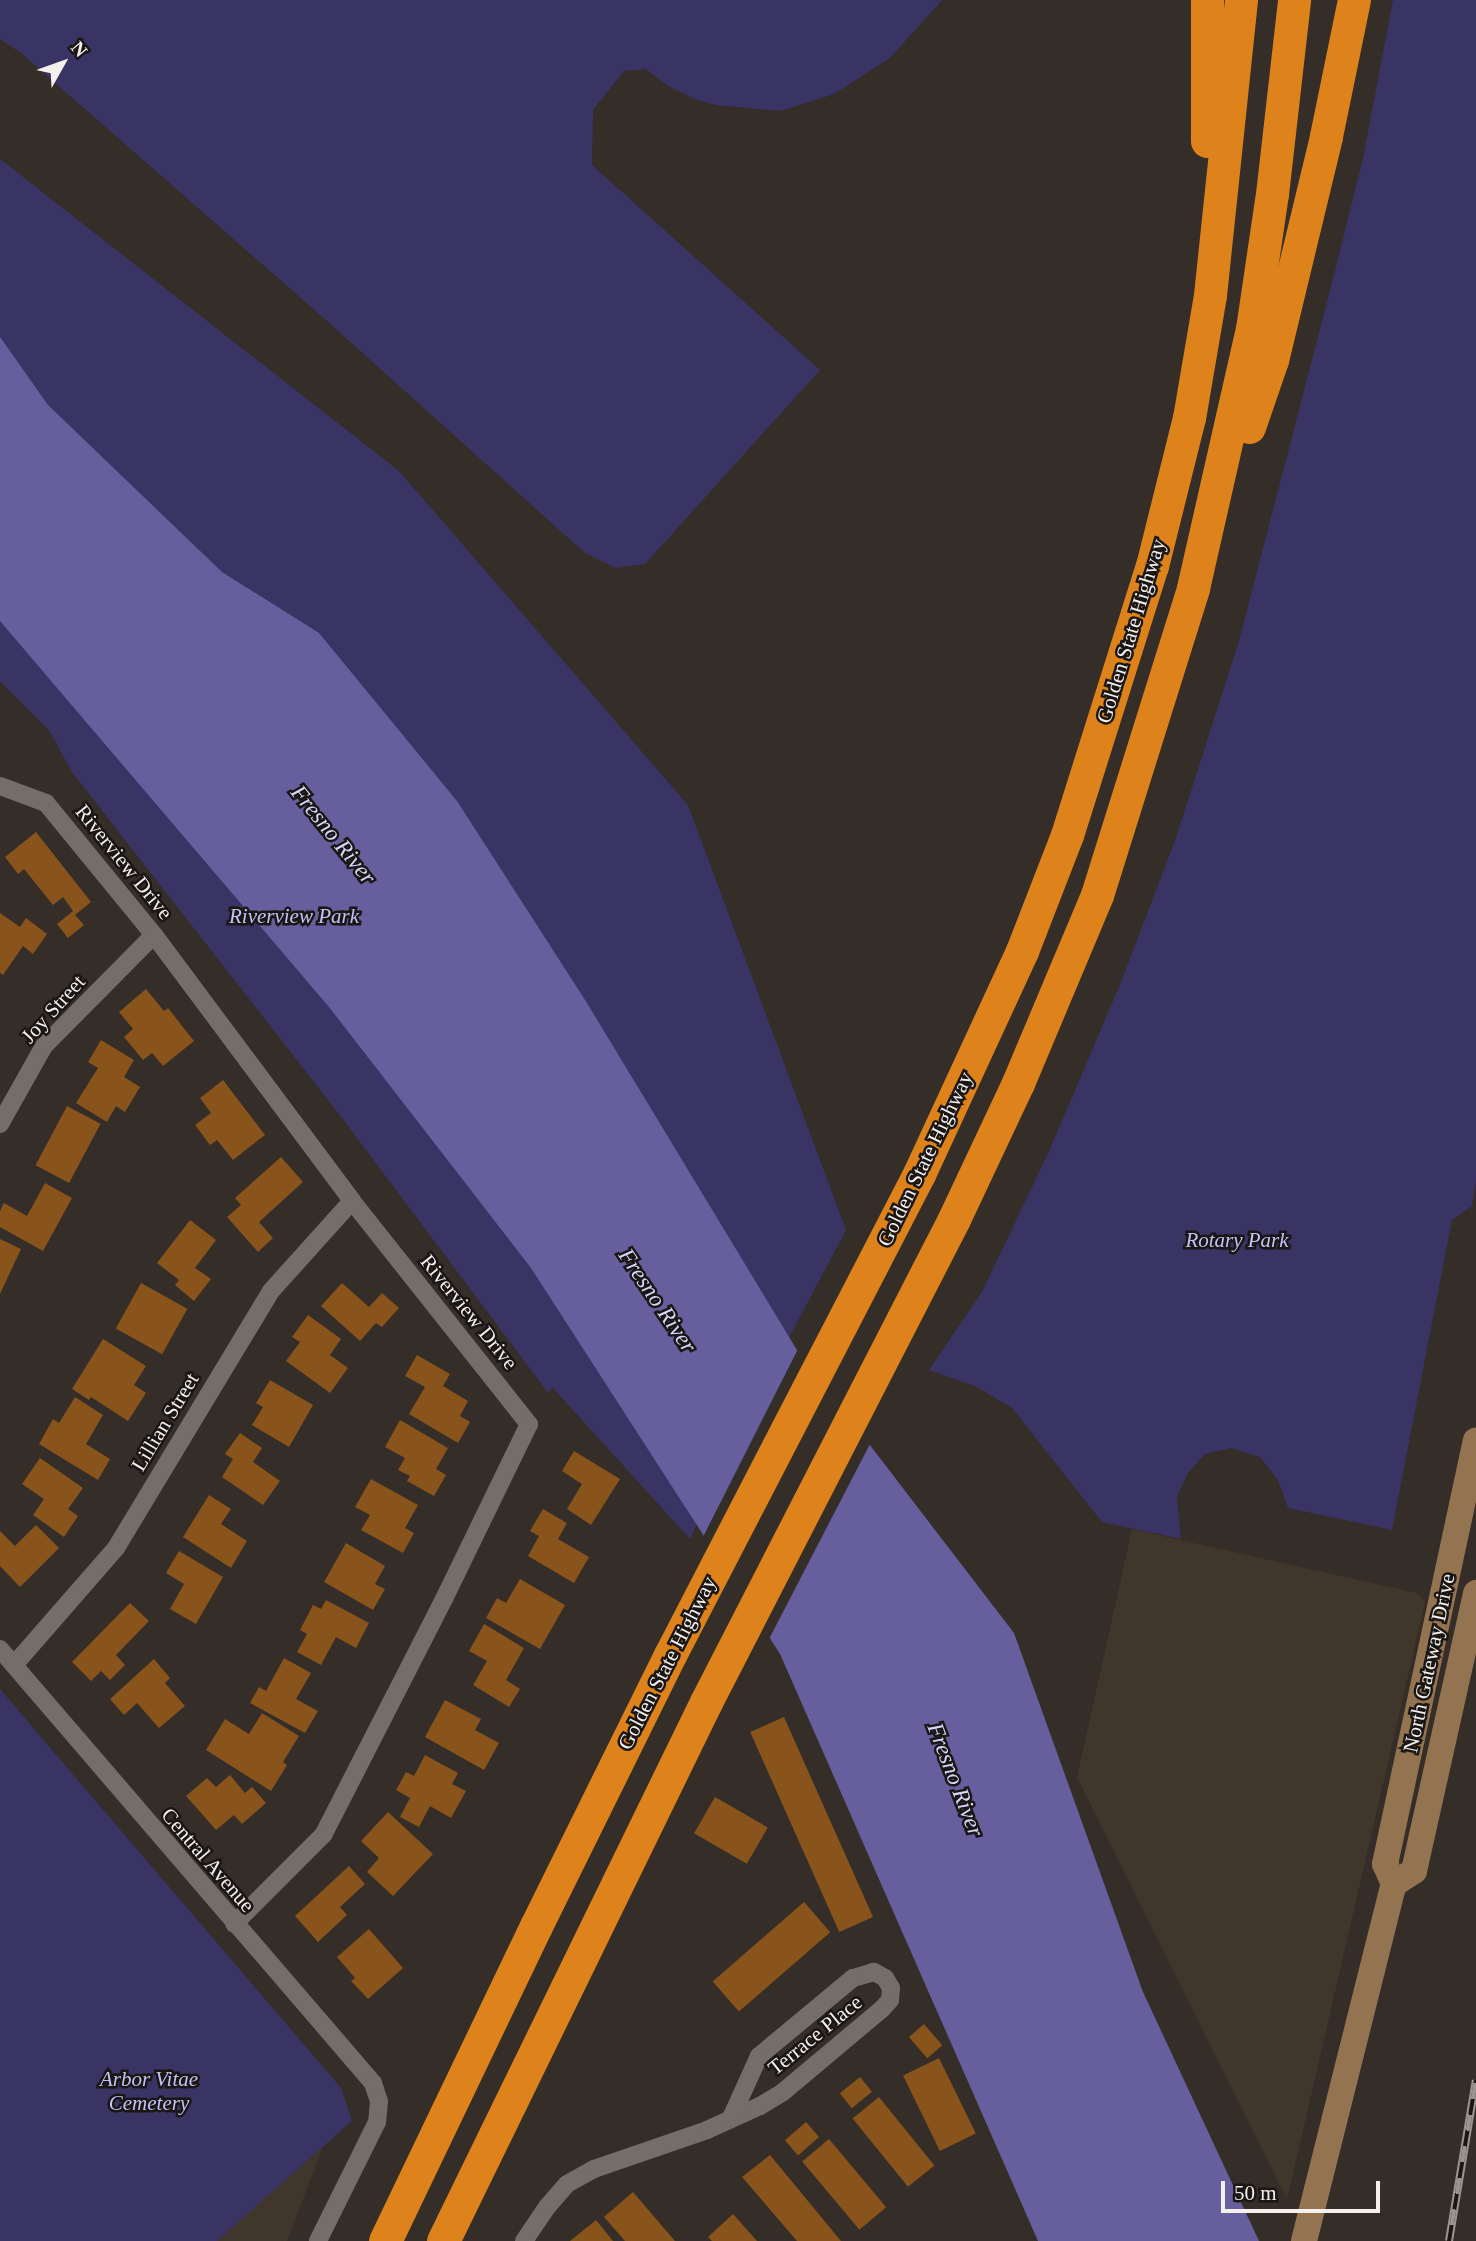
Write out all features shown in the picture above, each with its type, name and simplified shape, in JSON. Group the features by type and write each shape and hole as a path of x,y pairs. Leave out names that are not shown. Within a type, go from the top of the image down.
{"highway":[{"path":"1207,0 1210,295"},
{"name":"Golden State Highway","path":"385,2241 447,2107 670,1655 919,1174 1022,951 1067,835 1139,606 1189,418 1210,295 1241,0"},
{"name":"Golden State Highway","path":"443,2241 706,1702 954,1219 1024,1071 1097,895 1193,588 1252,329 1274,181 1294,0"},
{"path":"1193,588 1272,360 1326,136 1354,0"}],"main road":[{"name":"North Gateway Drive","path":"1306,2234 1394,1884 1384,1864 1476,1441"},
{"name":"North Gateway Drive","path":"1394,1884 1414,1871 1476,1593"}],"street":[{"name":"Riverview Drive","path":"0,786 46,803 154,935 352,1201 529,1423 444,1599 324,1834 234,1924"},
{"name":"Joy Street","path":"0,1124 44,1046 154,935"},
{"name":"Lillian Street","path":"14,1665 116,1548 271,1291 352,1201"},
{"name":"Central Avenue","path":"0,1649 234,1924 364,2070 379,2101 377,2122 367,2145 348,2175 318,2241"},
{"name":"Terrace Place","path":"524,2241 547,2207 567,2184 594,2169 707,2130 760,2106 783,2092 882,2010 890,2000 891,1988 885,1978 874,1972 853,1978 759,2056 731,2118"}],"shaded area":[{"path":"1132,1529 1417,1593 1425,1602 1287,2200 1077,1777"},
{"path":"323,2147 287,2241 214,2241"}],"green space":[{"path":"0,0 942,0 890,58 834,94 781,111 716,105 697,100 670,87 645,69 624,71 593,110 592,165 820,370 645,564 616,568 585,553 327,321 21,53 0,39"},
{"name":"Rotary Park","path":"1393,0 1476,0 1476,1181 1472,1206 1452,1220 1392,1530 1288,1508 1278,1480 1260,1457 1231,1448 1205,1454 1188,1473 1177,1496 1181,1539 1102,1522 1012,1408 975,1386 929,1370 982,1292 1050,1149 1121,982 1176,838 1239,641 1334,275 1363,158"},
{"name":"Riverview Park","path":"0,159 399,471 688,805 846,1230 752,1407 690,1539 552,1387 549,1394 342,1118 72,772 49,730 0,681"},
{"name":"Arbor Vitae Cemetery","path":"0,1689 341,2088 352,2121 217,2241 0,2241"}],"water":[{"name":"Fresno River","path":"0,337 48,405 222,572 319,633 457,801 587,1003 797,1350 1014,1633 1143,1992 1259,2241 1038,2241 780,1654 531,1268 329,1007 0,621"}],"pier":[{"path":"799,1347 871,1442 768,1641 702,1539"}],"building":[{"path":"36,832 91,902 75,915 84,925 68,938 57,924 73,911 63,897 53,905 24,869 18,874 5,857"},
{"path":"0,913 20,927 26,918 47,934 33,954 23,946 3,975 0,973"},
{"path":"146,989 164,1011 168,1008 194,1041 163,1066 152,1053 143,1060 124,1037 133,1029 119,1012"},
{"path":"101,1040 134,1060 124,1077 140,1087 125,1112 116,1106 107,1122 76,1103 98,1068 88,1062"},
{"path":"223,1080 265,1135 233,1160 217,1140 210,1145 195,1125 211,1113 200,1098"},
{"path":"67,1106 101,1124 69,1183 36,1165"},
{"path":"281,1157 303,1182 259,1222 273,1238 258,1252 227,1217 241,1205 235,1198"},
{"path":"45,1183 72,1198 43,1251 0,1227 0,1211 4,1203 27,1216"},
{"path":"190,1220 216,1240 195,1268 211,1279 194,1301 175,1285 179,1280 157,1263"},
{"path":"0,1239 21,1249 0,1294"},
{"path":"141,1283 187,1309 162,1354 116,1328"},
{"path":"342,1283 369,1307 382,1293 399,1308 382,1327 376,1323 360,1341 321,1306"},
{"path":"308,1315 341,1339 330,1355 348,1368 330,1393 286,1361 300,1342 292,1337"},
{"path":"103,1339 146,1366 134,1385 146,1393 128,1421 91,1397 89,1400 72,1389"},
{"path":"417,1355 450,1374 443,1386 468,1401 460,1416 470,1422 458,1443 409,1414 425,1387 405,1376"},
{"path":"270,1380 313,1405 289,1447 252,1425 263,1407 256,1403"},
{"path":"75,1397 103,1415 86,1444 110,1459 98,1480 39,1444 53,1419 59,1423"},
{"path":"400,1420 448,1448 436,1469 446,1475 434,1496 407,1481 410,1476 398,1470 405,1458 385,1447"},
{"path":"240,1433 262,1448 253,1462 280,1481 263,1505 222,1477 233,1459 225,1454"},
{"path":"574,1451 620,1479 591,1525 567,1509 582,1484 562,1471"},
{"path":"40,1458 83,1488 68,1509 78,1516 64,1537 33,1515 44,1499 22,1484"},
{"path":"371,1479 418,1505 405,1528 414,1533 403,1553 361,1530 370,1515 355,1507"},
{"path":"209,1495 231,1509 221,1524 247,1541 231,1568 183,1537"},
{"path":"543,1509 567,1523 558,1539 589,1557 574,1583 528,1556 539,1536 530,1531"},
{"path":"36,1525 59,1548 20,1587 0,1566 0,1531 15,1546"},
{"path":"346,1543 385,1566 375,1584 385,1589 373,1610 324,1582"},
{"path":"179,1551 223,1577 196,1624 170,1609 184,1584 166,1573"},
{"path":"520,1579 565,1605 540,1649 486,1618 497,1598 506,1603"},
{"path":"326,1600 369,1623 356,1648 336,1637 321,1665 297,1652 307,1634 300,1630 313,1605 321,1609"},
{"path":"130,1603 149,1621 116,1655 125,1665 110,1680 101,1671 91,1681 72,1662"},
{"path":"484,1624 524,1648 506,1680 520,1689 509,1707 473,1685 487,1661 469,1651"},
{"path":"284,1658 311,1673 296,1699 318,1711 305,1733 250,1703 259,1687 266,1691"},
{"path":"154,1659 170,1678 165,1683 185,1706 159,1728 137,1703 124,1715 110,1699"},
{"path":"445,1700 481,1719 475,1730 499,1743 484,1770 425,1737"},
{"path":"262,1713 299,1736 283,1762 287,1765 271,1791 206,1750 225,1719 249,1734"},
{"path":"784,1717 873,1917 839,1932 750,1732"},
{"path":"425,1755 458,1773 452,1784 466,1791 451,1818 430,1806 419,1827 400,1817 410,1798 396,1790 406,1772 414,1776"},
{"path":"230,1775 245,1793 252,1787 266,1803 242,1824 234,1815 216,1830 186,1796 207,1778 216,1787"},
{"path":"715,1797 768,1828 747,1864 694,1833"},
{"path":"388,1812 433,1854 393,1896 367,1872 379,1858 361,1841"},
{"path":"349,1866 365,1884 340,1907 347,1915 318,1942 295,1916"},
{"path":"804,1902 830,1932 739,2012 713,1981"},
{"path":"369,1929 403,1968 368,1999 351,1981 355,1978 337,1957"},
{"path":"924,2024 942,2045 927,2058 909,2037"},
{"path":"939,2058 976,2133 940,2151 903,2076"},
{"path":"860,2077 872,2092 852,2108 840,2093"},
{"path":"879,2097 934,2165 908,2187 853,2118"},
{"path":"806,2122 819,2137 798,2155 785,2140"},
{"path":"829,2139 886,2207 859,2230 802,2161"},
{"path":"770,2155 841,2241 797,2241 742,2177"},
{"path":"633,2192 675,2241 625,2241 604,2217"},
{"path":"733,2214 757,2241 712,2241 708,2237"},
{"path":"596,2220 613,2241 570,2241"}],"railway":[{"path":"1449,2241 1476,2080"}]}
